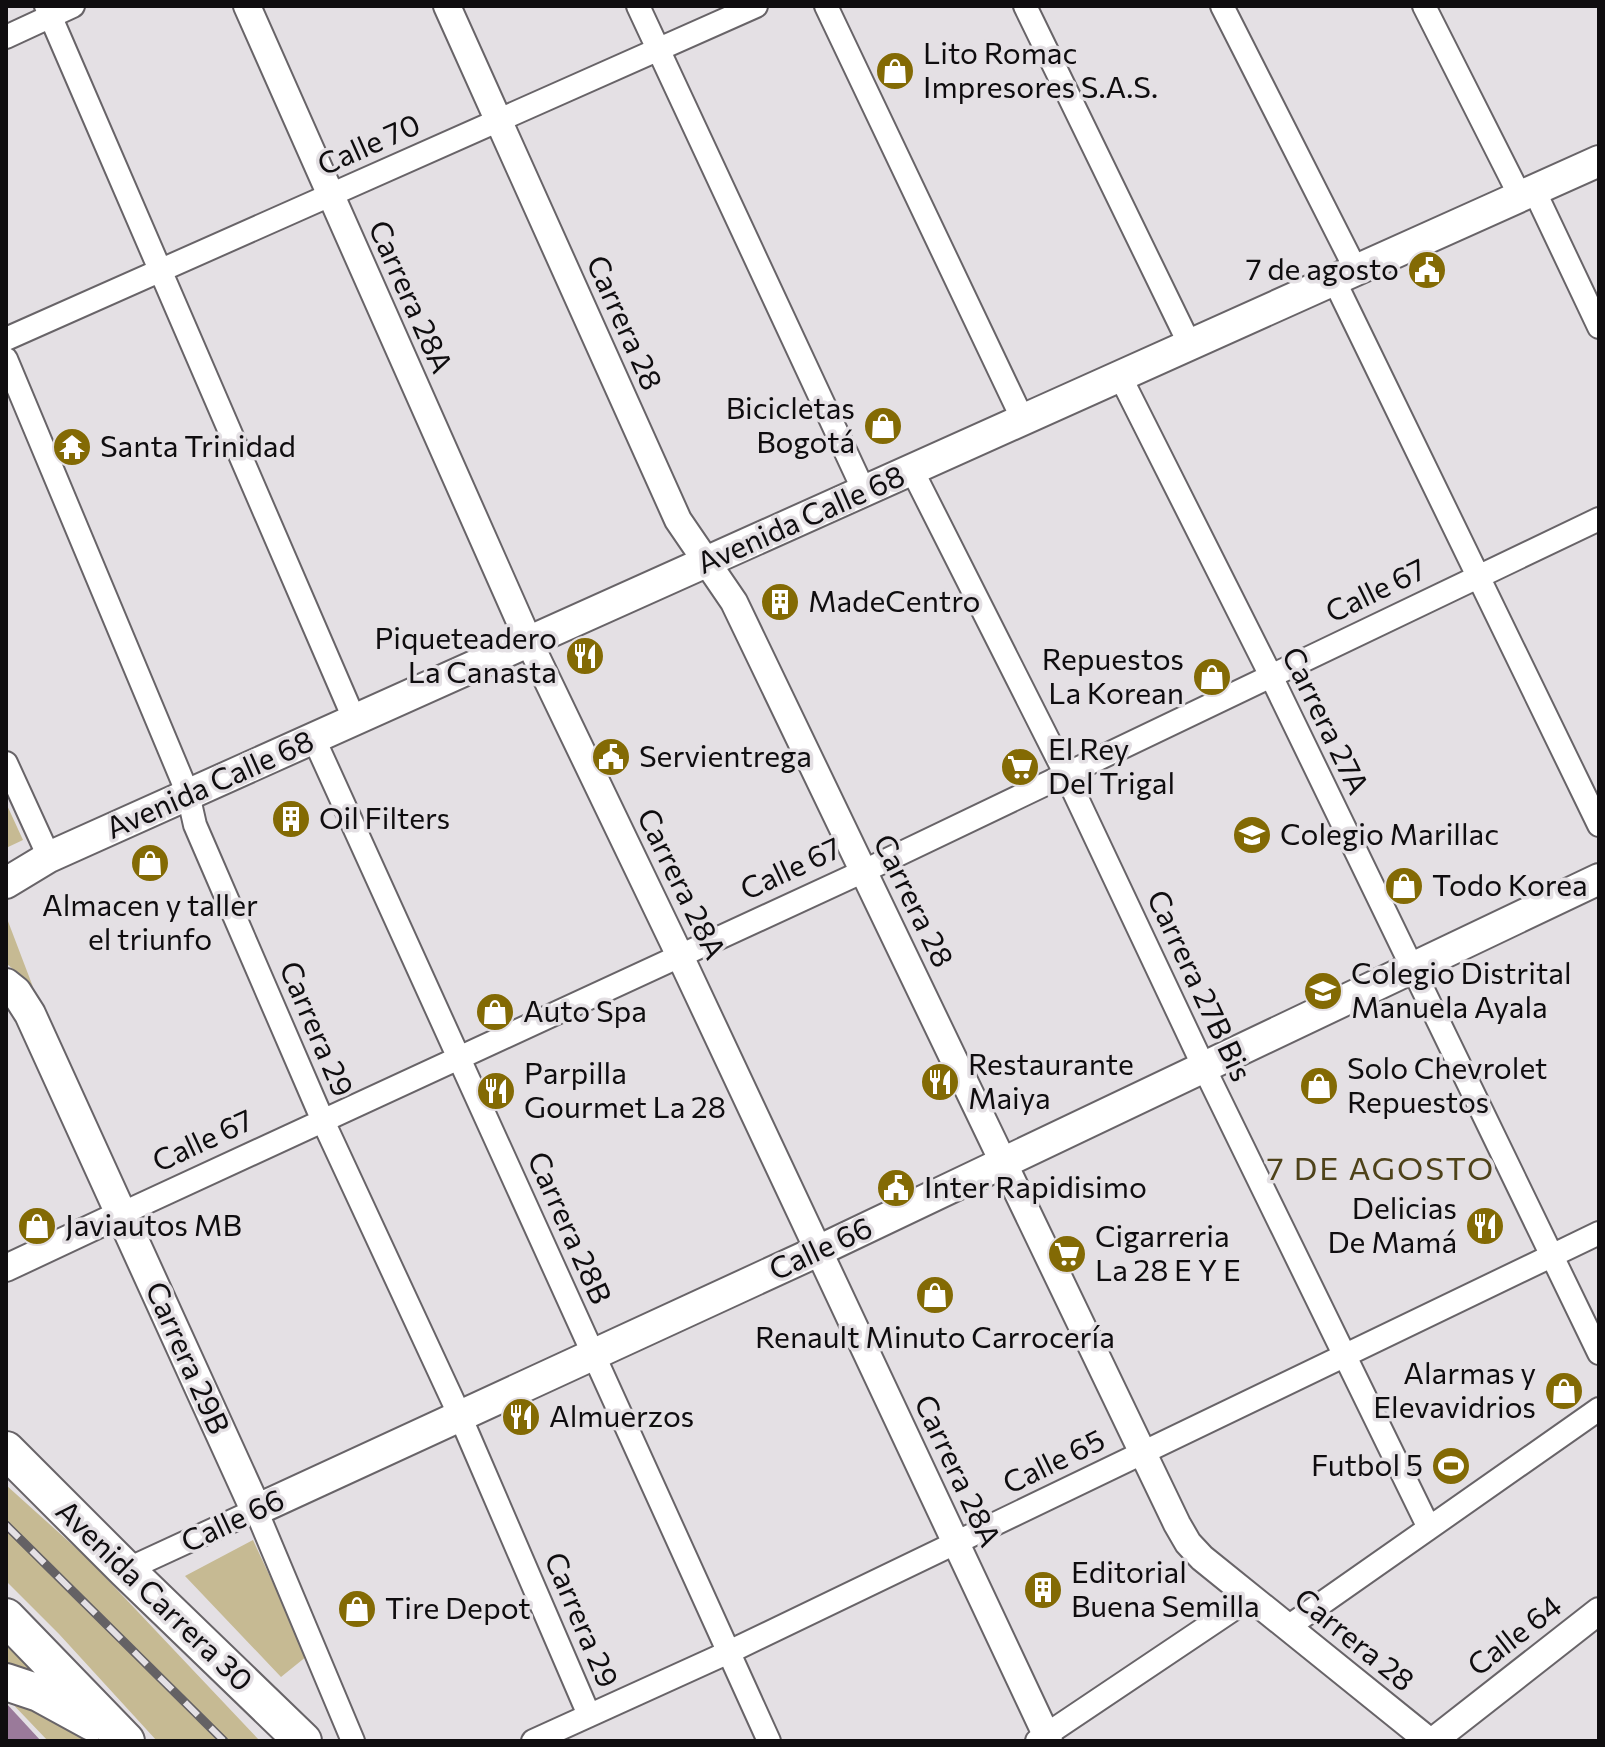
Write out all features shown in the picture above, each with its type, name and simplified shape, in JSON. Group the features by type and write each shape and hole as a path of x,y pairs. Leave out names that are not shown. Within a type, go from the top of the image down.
{"highway":[{"name":"Avenida Carrera 30","path":"6,1450 303,1741"},
{"path":"6,1617 125,1741"},
{"path":"22,1687 63,1704 125,1741"}],"main road":[{"name":"Avenida Calle 68","path":"6,883 49,857 188,794 1599,161"},
{"path":"6,871 49,857"},
{"name":"Calle 66","path":"256,1510 818,1251 1599,879"},
{"name":"Carrera 29B","path":"6,984 16,992 30,1014 256,1510"}],"street":[{"path":"6,37 48,11 73,6"},
{"name":"Carrera 28A","path":"247,6 529,642 680,956 1044,1739"},
{"name":"Carrera 28","path":"447,6 678,520 734,602 1188,1543 1250,1598 1431,1741"},
{"path":"638,6 864,491"},
{"name":"Calle 70","path":"6,339 756,6"},
{"path":"826,6 1023,420"},
{"path":"1025,6 1190,345"},
{"path":"1222,6 1479,577 1599,825"},
{"path":"1424,6 1599,327"},
{"path":"48,11 355,721"},
{"name":"Carrera 29","path":"6,359 188,794 195,825 323,1121 460,1416 589,1715"},
{"name":"Carrera 27A","path":"1120,376 1271,676 1599,1353"},
{"name":"Carrera 27B Bis","path":"912,470 1066,775 1204,1068 1429,1528"},
{"name":"Calle 67","path":"6,1268 864,871 1599,519"},
{"name":"Carrera 28B","path":"314,739 769,1741"},
{"path":"6,763 49,857"},
{"name":"Calle 65","path":"533,1741 729,1652 1599,1233"},
{"path":"1288,1627 1599,1409"},
{"name":"Calle 66","path":"126,1570 256,1510"},
{"name":"Carrera 29B","path":"256,1510 353,1741"},
{"path":"1044,1739 1250,1598"},
{"name":"Calle 64","path":"1431,1741 1599,1611"}],"shaded area":[{"path":"6,803 23,840 6,848"},
{"path":"6,916 33,987 6,963"},
{"path":"6,1485 87,1558 260,1741 157,1741 6,1581"},
{"path":"253,1540 307,1656 281,1677 185,1576"},
{"path":"6,1638 54,1686 6,1668"},
{"path":"6,1697 79,1727 95,1741 48,1741"},
{"path":"6,1703 41,1741 6,1741"}],"railway":[{"path":"6,1525 224,1741"}],"place":[{"name":"Lito Romac Impresores S.A.S.","path":"895,71"},
{"name":"7 de agosto","path":"1427,270"},
{"name":"Bicicletas Bogotá","path":"883,426"},
{"name":"Santa Trinidad","path":"72,447"},
{"name":"MadeCentro","path":"780,602"},
{"name":"Piqueteadero La Canasta","path":"585,656"},
{"name":"Repuestos La Korean","path":"1212,677"},
{"name":"Servientrega","path":"611,757"},
{"name":"El Rey Del Trigal","path":"1020,767"},
{"name":"Oil Filters","path":"291,819"},
{"name":"Colegio Marillac","path":"1252,835"},
{"name":"Almacen y taller el triunfo","path":"150,863"},
{"name":"Todo Korea","path":"1404,886"},
{"name":"Colegio Distrital Manuela Ayala","path":"1323,991"},
{"name":"Auto Spa","path":"495,1012"},
{"name":"Restaurante Maiya","path":"940,1082"},
{"name":"Solo Chevrolet Repuestos","path":"1319,1086"},
{"name":"Parpilla Gourmet La 28","path":"496,1091"},
{"name":"Inter Rapidisimo","path":"896,1188"},
{"name":"Javiautos MB","path":"37,1226"},
{"name":"Delicias De Mamá","path":"1485,1226"},
{"name":"Cigarreria La 28 E Y E","path":"1067,1254"},
{"name":"Renault Minuto Carrocería","path":"935,1295"},
{"name":"Alarmas y Elevavidrios","path":"1564,1391"},
{"name":"Almuerzos","path":"521,1417"},
{"name":"Futbol 5","path":"1451,1466"},
{"name":"Editorial Buena Semilla","path":"1043,1590"},
{"name":"Tire Depot","path":"357,1609"}],"district":[{"name":"7 DE AGOSTO","path":"1381,1169"}]}
